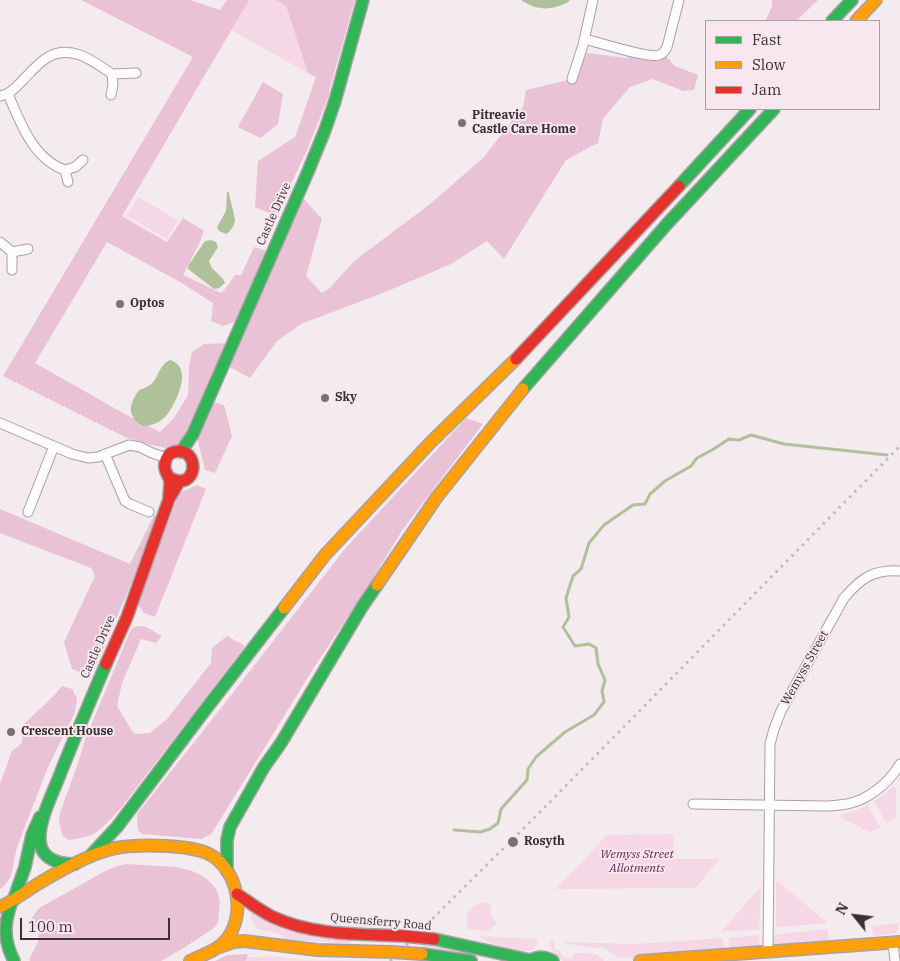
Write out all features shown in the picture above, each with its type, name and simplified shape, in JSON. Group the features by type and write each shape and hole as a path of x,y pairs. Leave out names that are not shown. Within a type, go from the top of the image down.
{"main road":[{"name":"Castle Drive","path":"75,864 58,863 49,858 40,845 40,834 48,805 91,696 127,615 169,499 174,480 188,479 193,472 194,464 185,454 325,130 363,0"},
{"path":"833,20 852,0"},
{"path":"857,20 876,0"},
{"path":"91,855 117,827 326,555 431,442 515,360 749,110"},
{"path":"228,871 227,840 230,827 362,607 436,498 532,378 667,224 773,110"},
{"path":"174,480 164,470 165,461 175,452 185,454"},
{"name":"Castle Drive","path":"14,961 5,934 6,921 26,865 29,841 36,822 48,805"},
{"path":"0,907 91,855 119,847 165,846 205,852 212,855 228,871 237,894 238,914 232,932 226,941 190,961"},
{"name":"Queensferry Road","path":"237,894 275,917 294,924 321,930 434,940 529,960 540,956 552,961"},
{"path":"214,949 234,942 244,941 317,950 422,954 471,961"},
{"path":"640,961 897,942"},
{"path":"0,954 8,961"}],"street":[{"path":"572,79 593,0"},
{"path":"584,39 647,56 660,55 668,47 679,0"},
{"path":"83,160 75,167 65,170 50,163 29,139 4,95 48,57 57,54 72,52 82,54 112,74 136,73"},
{"path":"111,95 113,85 112,74"},
{"path":"65,170 68,182"},
{"path":"0,242 12,252"},
{"path":"12,252 28,249"},
{"path":"12,252 12,270"},
{"path":"0,424 72,454 88,458 98,457 129,445 140,446 165,461"},
{"path":"28,512 54,446"},
{"path":"105,454 125,501 149,512"},
{"name":"Wemyss Street","path":"768,952 770,744 774,728 781,711 844,598 855,585 869,575 888,570 900,571"},
{"path":"693,804 827,806 848,804 867,797 884,784 900,764"},
{"path":"894,961 897,942"}],"green space":[{"path":"249,0 275,0 286,6 308,73 231,30"},
{"path":"138,197 178,220 167,239 126,216"},
{"path":"893,785 896,789 896,817 886,823 874,801 886,793"},
{"path":"868,805 880,827 870,832 843,819 840,815 854,811"},
{"name":"Wemyss Street Allotments","path":"674,834 673,859 719,859 696,888 556,889 607,835"},
{"path":"776,880 828,923 776,927"},
{"path":"761,887 759,930 721,931"},
{"path":"480,902 491,904 492,917 497,923 488,931 467,929 467,912"},
{"path":"252,908 325,937 351,940 351,944 285,939 278,933 258,929 250,918"},
{"path":"898,923 896,933 875,936 873,934 872,926"},
{"path":"828,929 829,940 775,946 772,943 771,935"},
{"path":"759,935 760,947 730,949 729,938"},
{"path":"479,936 539,939 533,950 519,952 498,946"},
{"path":"723,938 724,950 622,958 601,947 594,948 563,943 636,944"},
{"path":"549,941 554,942 554,949 560,951 563,958 571,959 575,953 587,953 598,956 604,961 563,961 553,952"},
{"path":"426,944 484,955 484,957 423,947"},
{"path":"269,956 306,960 384,960 244,961 247,958"}],"shaded area":[{"path":"81,0 190,0 220,10 227,0 249,0 122,216 167,242 183,218 204,231 183,275 221,293 235,275 241,275 254,247 267,251 235,322 223,326 211,321 213,303 180,282 107,242 35,363 160,432 174,418 188,395 189,367 192,352 204,344 233,343 193,434 182,444 166,448 125,437 3,376 193,57"},
{"path":"275,0 355,0 329,95 307,150 276,216 255,207 258,161 295,137 316,77 308,73 286,6"},
{"path":"521,0 570,0 554,8 544,8 535,7"},
{"path":"772,0 818,0 797,20 766,20 772,7"},
{"path":"587,53 626,58 647,55 666,56 675,66 698,75 694,90 683,91 653,79 630,87 603,119 598,143 566,160 504,259 487,241 451,264 383,293 301,324 277,341 250,378 228,366 303,198 322,219 306,276 322,293 330,288 354,261 430,204 483,158 523,107 526,90 568,80"},
{"path":"263,82 283,94 278,124 260,138 238,127"},
{"path":"227,192 229,192 235,219 232,228 226,234 219,231 217,227 226,211"},
{"path":"211,240 216,242 218,247 209,261 212,268 225,283 219,288 214,289 188,269 188,266 205,241"},
{"path":"170,360 177,364 181,370 182,381 178,395 172,408 163,419 155,424 143,426 132,414 131,405 133,400 139,390 155,380 165,363"},
{"path":"213,402 224,405 232,436 215,473 205,470 197,437"},
{"path":"466,418 483,424 403,529 367,588 313,669 212,833 202,839 142,834 138,830 137,814 344,550"},
{"path":"197,485 206,489 155,617 144,613 138,604 179,493"},
{"path":"0,509 130,564 154,515 158,516 94,670 85,674 72,669 64,642 95,576 91,568 0,533"},
{"path":"137,626 146,627 162,636 156,643 141,639 122,683 117,706 134,734 150,733 167,719 211,663 212,648 227,636 245,646 120,809 103,827 92,835 69,840 62,834 59,822 60,813 85,740 131,629"},
{"path":"62,686 72,689 77,698 75,712 48,767 17,847 11,876 0,889 0,784 12,751 22,743 23,725"},
{"path":"127,864 175,867 203,876 217,891 220,901 218,922 214,928 161,961 30,961 29,959 38,942 39,931 28,925 39,908 107,870"},
{"path":"248,954 244,961 215,961 227,955"}],"waterway":[{"path":"454,830 480,832 490,829 498,823 501,809 527,780 528,769 536,757 565,732 594,715 604,702 602,691 605,680 598,664 596,648 589,644 575,646 563,627 569,617 566,598 573,576 581,569 589,543 604,525 633,505 645,504 650,494 665,481 691,466 697,458 729,439 739,440 751,435 784,444 887,455"}],"railway":[{"path":"390,961 548,804 900,446"}],"traffic: fast":[{"path":"181,452 193,434 325,130 363,0"},
{"path":"833,20 852,0"},
{"path":"679,186 749,110"},
{"path":"523,389 667,224 773,110"},
{"path":"227,871 227,840 230,827 264,767 281,743 377,585"},
{"path":"91,855 117,827 284,608"},
{"path":"75,864 58,862 44,853 40,842 41,826 49,800 106,664"},
{"path":"13,901 25,867 32,835 40,817"},
{"path":"12,901 7,917 6,938 14,961"},
{"path":"434,939 530,960"},
{"path":"422,954 471,961"},
{"path":"529,961 541,957 553,961"}],"traffic: slow":[{"path":"857,20 876,0"},
{"path":"284,608 325,555 431,442 516,359"},
{"path":"377,585 437,497 523,389"},
{"path":"0,907 66,868 100,852 131,846 179,847 201,851 219,861 233,881 236,893 236,918 232,930 222,944 214,950 190,961"},
{"path":"220,947 244,941 317,950 391,952"},
{"path":"640,961 900,942"},
{"path":"391,952 422,954"}],"traffic: jam":[{"path":"516,359 679,186"},
{"path":"169,478 180,481 186,480 190,476 193,464 187,454 174,452 166,459 165,468 170,481 169,497"},
{"path":"106,664 127,617 169,499 179,482"},
{"path":"237,894 273,917 305,928 338,933 404,936"},
{"path":"404,936 434,939"}],"place":[{"name":"Pitreavie Castle Care Home","path":"462,123"},
{"name":"Optos","path":"120,304"},
{"name":"Sky","path":"325,398"},
{"name":"Crescent House","path":"11,732"},
{"name":"Rosyth","path":"513,842"}]}
